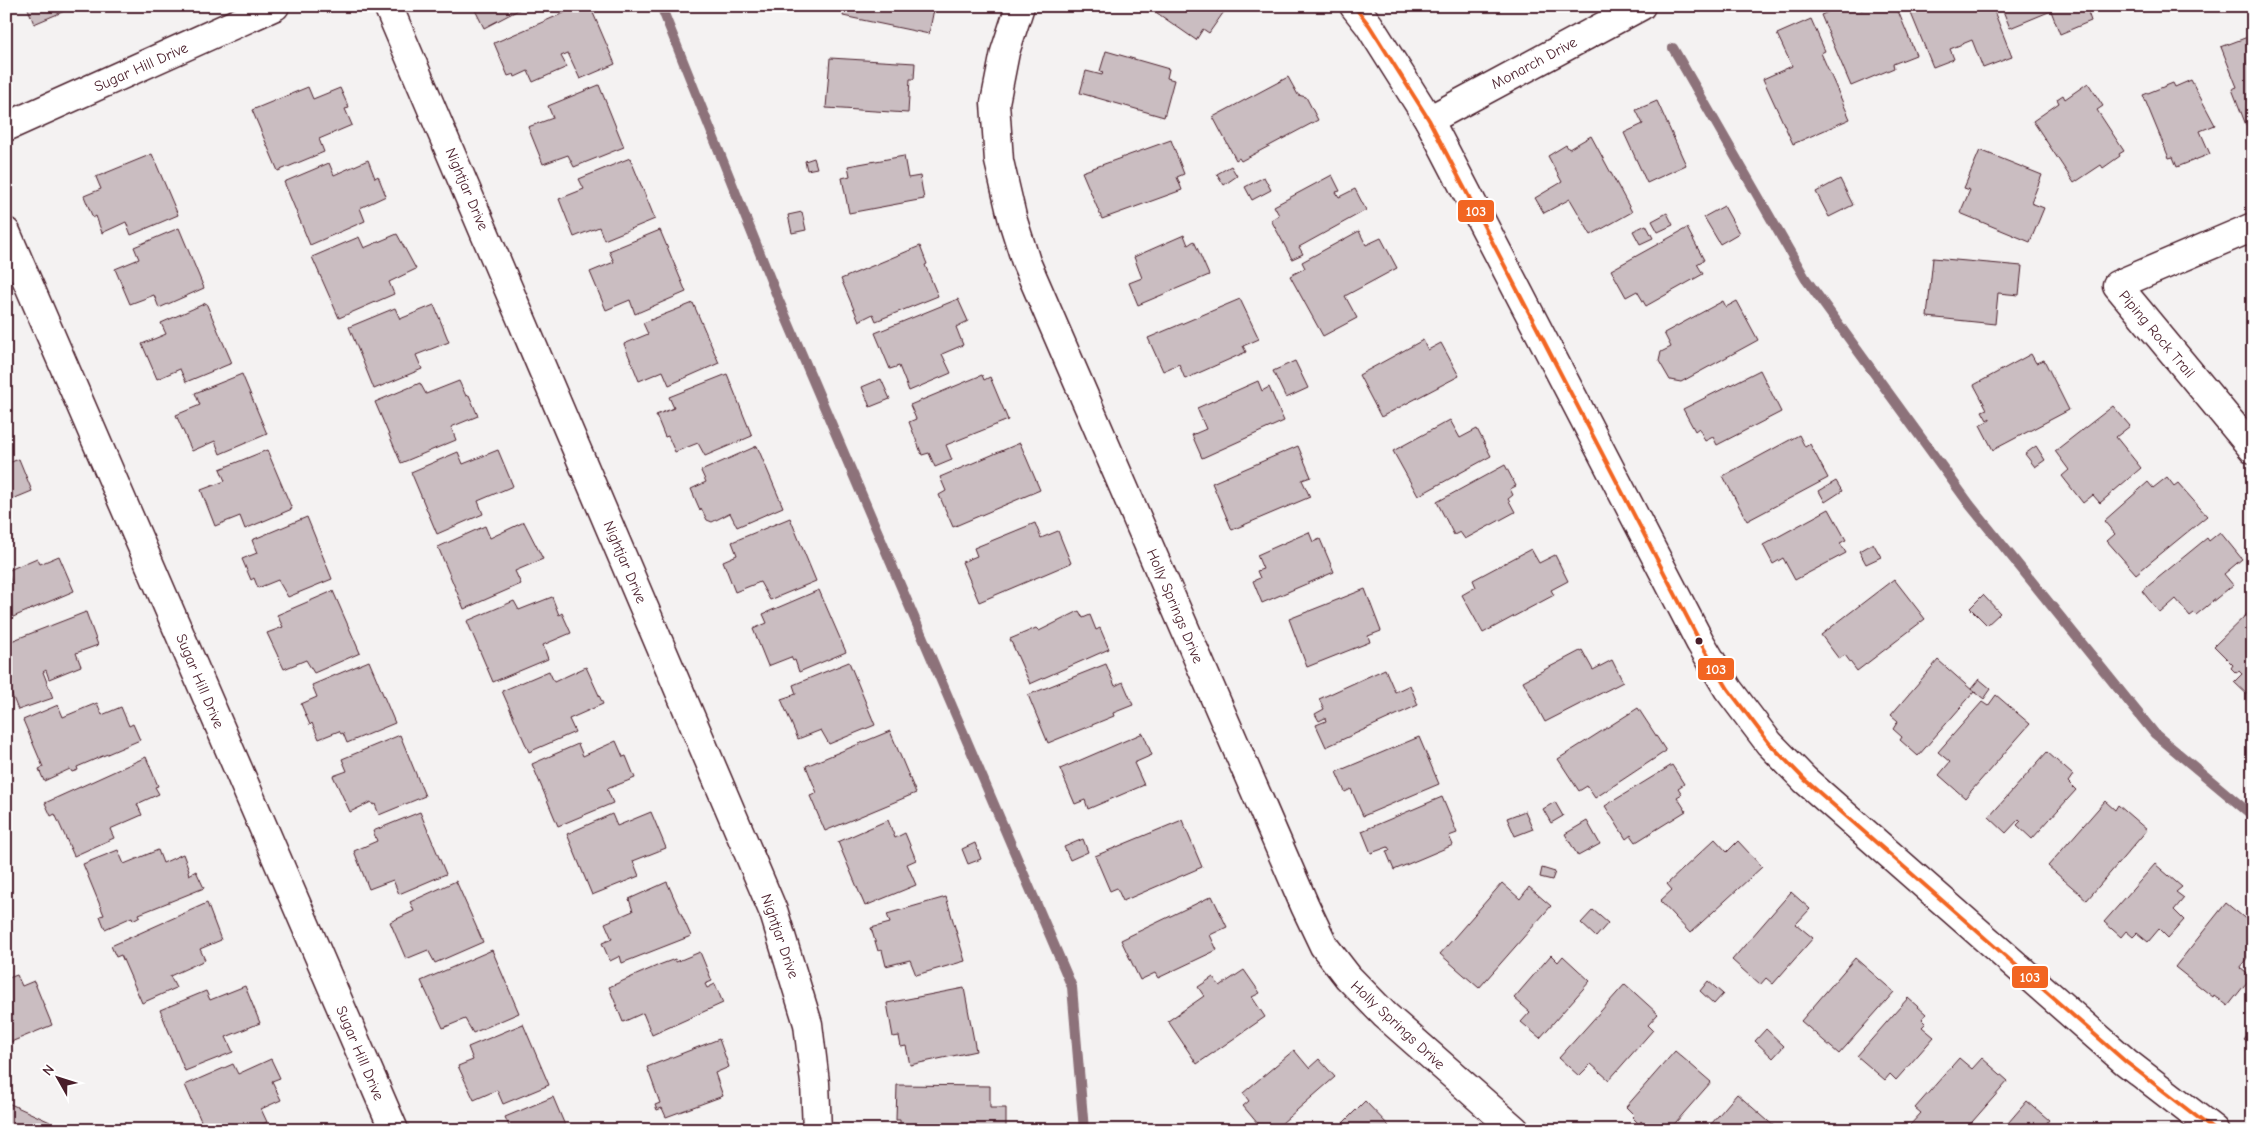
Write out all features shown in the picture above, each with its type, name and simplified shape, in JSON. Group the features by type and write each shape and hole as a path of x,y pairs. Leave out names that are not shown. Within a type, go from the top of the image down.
{"street":[{"name":"Sugar Hill Drive","path":"6,128 275,6"},
{"name":"Nightjar Drive","path":"388,6 774,913 808,1024 815,1083 817,1130"},
{"name":"Holly Springs Drive","path":"1020,6 1005,52 996,103 999,161 1013,221 1026,262 1305,906 1324,946 1348,978 1385,1015 1515,1130"},
{"path":"1354,6 1369,25 1429,120 1685,614 1728,690 1769,743 1805,780 2126,1062 2214,1130"},
{"name":"Monarch Drive","path":"1429,120 1641,6"},
{"name":"Piping Rock Trail","path":"2253,227 2117,285 2253,449"},
{"name":"Sugar Hill Drive","path":"6,232 394,1130"}],"building":[{"path":"27,6 66,6 67,10 34,24"},
{"path":"473,6 526,6 484,28"},
{"path":"580,6 590,6 615,64 580,79 568,53 561,56 567,67 533,82 528,71 515,77 514,74 508,76 494,43"},
{"path":"845,6 921,6 934,9 929,34 843,16"},
{"path":"1147,6 1228,6 1209,33 1203,29 1196,40"},
{"path":"1842,6 1860,6 1861,10 1871,6 1896,6 1916,55 1893,64 1894,68 1851,86 1821,15"},
{"path":"1908,6 1992,6 2012,57 1983,68 1972,40 1950,49 1954,59 1933,67"},
{"path":"2001,6 2086,6 2091,21 2060,34 2051,11 2010,28"},
{"path":"1811,19 1825,51 1821,53 1850,119 1793,144 1763,79 1792,66 1777,34"},
{"path":"2253,35 2253,122 2246,125 2232,89 2237,87 2221,47"},
{"path":"1106,51 1169,69 1167,78 1174,80 1164,117 1080,93 1086,71 1102,75 1103,72 1100,71"},
{"path":"830,58 915,63 914,79 910,79 908,113 826,108"},
{"path":"1288,77 1298,95 1306,97 1318,120 1241,161 1239,158 1236,160 1213,117"},
{"path":"2191,80 2215,125 2200,131 2210,154 2177,167 2173,157 2169,158 2143,95 2173,83 2175,87"},
{"path":"2088,83 2103,106 2097,110 2124,151 2103,168 2101,165 2074,183 2033,121 2059,103 2057,99 2063,95 2065,99"},
{"path":"599,85 624,147 574,167 568,155 543,164 528,127 553,118 548,106"},
{"path":"308,87 313,99 340,88 349,108 345,109 352,125 319,139 324,152 278,171 252,110"},
{"path":"1657,101 1686,165 1647,183 1624,133 1643,124 1636,110"},
{"path":"1591,136 1632,212 1591,235 1570,199 1544,213 1535,198 1562,182 1548,156 1566,145 1569,149"},
{"path":"1171,140 1184,174 1177,177 1182,190 1102,219 1082,172"},
{"path":"1980,150 2042,175 2031,203 2044,208 2030,242 1960,213 1970,190 1964,188"},
{"path":"152,154 178,215 131,235 126,222 102,233 96,216 93,218 84,196 101,189 96,177"},
{"path":"904,156 908,178 920,176 924,199 849,213 842,178 850,176 848,166"},
{"path":"630,158 655,219 604,240 599,227 574,237 559,199 584,189 579,179"},
{"path":"814,158 817,168 807,170 805,161"},
{"path":"368,160 375,178 378,176 386,196 360,208 365,221 310,245 284,182 329,163 334,175"},
{"path":"1231,166 1237,176 1224,185 1217,174"},
{"path":"1332,175 1340,191 1336,192 1339,197 1355,189 1366,210 1299,247 1303,254 1292,259 1271,220 1279,215 1274,206"},
{"path":"1264,177 1271,190 1252,200 1245,187"},
{"path":"1840,179 1853,205 1829,217 1816,192"},
{"path":"1724,206 1739,233 1720,244 1704,217"},
{"path":"802,212 806,230 792,233 788,215"},
{"path":"1667,213 1673,225 1658,232 1652,221"},
{"path":"1646,225 1653,238 1640,244 1633,231"},
{"path":"179,228 204,288 159,308 154,295 130,304 115,269 139,259 134,247"},
{"path":"1687,228 1704,260 1697,264 1703,274 1646,306 1637,291 1626,297 1611,270"},
{"path":"660,230 686,292 635,314 630,300 606,310 590,272 614,262 609,251"},
{"path":"1359,231 1366,245 1381,238 1397,268 1345,296 1357,318 1323,336 1290,276 1305,268 1302,262"},
{"path":"397,234 416,269 389,282 394,294 339,318 312,257 359,237 364,248"},
{"path":"1184,235 1188,245 1194,241 1209,275 1138,305 1129,283 1142,278 1134,257"},
{"path":"920,246 927,264 925,265 938,296 876,321 873,314 859,321 841,279"},
{"path":"1933,258 2022,266 2019,295 1998,293 1995,324 1927,317"},
{"path":"958,299 968,321 956,327 963,345 942,354 951,373 909,391 899,366 890,369 875,333"},
{"path":"1240,299 1259,339 1243,346 1246,352 1185,379 1179,364 1163,371 1148,338"},
{"path":"1723,301 1726,307 1737,301 1758,340 1681,382 1670,380 1659,361 1661,352 1671,347 1664,333"},
{"path":"206,303 232,363 186,382 180,369 157,379 142,344 166,334 161,323"},
{"path":"693,303 719,363 669,385 663,371 639,381 624,344 648,334 643,323"},
{"path":"434,305 449,342 416,355 422,369 374,389 349,327 395,308 400,319"},
{"path":"1423,340 1428,350 1441,343 1459,376 1381,417 1359,375"},
{"path":"2031,354 2036,363 2044,360 2069,410 1993,450 1980,425 1990,420 1990,418 1987,420 1982,411 1987,409 1974,385"},
{"path":"1295,361 1308,388 1286,398 1273,371"},
{"path":"1760,370 1781,412 1717,445 1713,437 1705,441 1699,428 1695,431 1683,409"},
{"path":"242,374 267,434 220,454 215,441 192,451 176,415 200,405 195,393"},
{"path":"727,374 752,436 705,456 698,443 675,452 668,436 665,437 656,415 674,408 669,397"},
{"path":"982,375 984,380 990,377 1008,420 946,445 952,460 935,467 929,453 922,455 909,422 916,419 910,405"},
{"path":"881,379 890,399 870,407 862,387"},
{"path":"459,381 466,396 469,395 478,416 451,427 456,440 401,463 375,402 420,383 426,394"},
{"path":"1258,381 1262,391 1269,387 1284,421 1202,458 1192,435 1206,429 1197,408"},
{"path":"2113,406 2130,426 2116,437 2141,468 2100,503 2093,495 2083,503 2062,476 2069,470 2055,451"},
{"path":"1450,420 1460,438 1477,429 1491,456 1418,496 1393,451"},
{"path":"1799,435 1805,447 1810,444 1828,478 1747,521 1723,476"},
{"path":"1020,443 1040,490 953,527 939,495 946,491 940,477"},
{"path":"757,446 783,507 737,527 730,513 712,522 707,520 701,508 700,510 691,489 706,482 701,471"},
{"path":"1298,446 1311,477 1302,480 1310,497 1232,530 1212,483"},
{"path":"2036,446 2045,460 2035,467 2025,454"},
{"path":"267,450 292,509 245,529 240,516 215,526 201,490 225,481 220,469"},
{"path":"498,450 513,486 478,501 483,514 437,534 411,472 458,452 463,464"},
{"path":"19,459 32,491 8,501 11,508 6,510 6,464"},
{"path":"1505,465 1516,486 1510,489 1513,495 1508,499 1515,512 1465,539 1460,532 1454,535 1437,502"},
{"path":"2167,477 2174,486 2178,483 2207,516 2136,574 2107,541 2115,534 2104,521 2148,482 2153,488"},
{"path":"1836,481 1842,491 1825,502 1819,491"},
{"path":"1829,509 1846,540 1840,543 1846,553 1795,580 1783,558 1773,564 1763,545"},
{"path":"307,517 332,579 288,597 278,580 258,588 254,578 251,580 242,559 257,553 252,540"},
{"path":"790,518 816,581 770,600 760,582 735,592 723,561 737,555 732,542"},
{"path":"524,522 543,559 515,571 521,584 464,609 438,547 485,526 490,538"},
{"path":"1035,523 1041,538 1058,531 1071,563 979,602 962,562 977,556 974,548"},
{"path":"1309,532 1313,542 1320,539 1334,572 1262,603 1253,581 1260,578 1257,571 1263,569 1257,555"},
{"path":"2220,532 2242,559 2224,574 2233,585 2196,615 2194,613 2190,616 2176,599 2160,613 2142,591 2207,538 2209,541"},
{"path":"1873,543 1881,557 1866,564 1859,551"},
{"path":"1531,549 1539,563 1555,555 1568,581 1551,590 1554,595 1483,633 1462,595 1476,587 1473,580"},
{"path":"59,556 74,591 6,620 6,583 11,581 7,571 37,558 40,564"},
{"path":"1894,579 1925,619 1857,671 1845,655 1839,659 1821,635"},
{"path":"1365,589 1381,631 1368,636 1370,642 1307,667 1289,619"},
{"path":"819,590 846,652 799,672 795,660 793,661 791,657 768,666 753,629 767,623 763,614"},
{"path":"333,591 360,653 314,673 306,660 284,669 267,633 283,627 277,615"},
{"path":"1983,595 2000,613 1987,625 1970,608"},
{"path":"552,597 559,615 562,613 571,633 543,645 548,659 493,682 467,621 514,601 519,610"},
{"path":"2253,608 2253,700 2234,682 2242,674 2239,671 2236,673 2231,668 2233,665 2214,646"},
{"path":"1079,611 1083,618 1090,615 1096,630 1100,628 1109,649 1030,684 1010,639 1036,628 1039,631"},
{"path":"86,612 98,645 76,653 81,666 49,679 46,670 43,672 53,698 18,710 6,680 6,643"},
{"path":"1582,650 1593,670 1612,660 1623,682 1545,722 1523,681"},
{"path":"1938,660 1974,692 1918,756 1900,740 1902,737 1893,729 1898,721 1891,715"},
{"path":"369,661 395,723 347,743 343,733 341,734 339,731 319,739 312,723 310,725 301,704 317,697 312,685"},
{"path":"849,662 875,725 829,744 821,730 798,739 781,699 796,694 793,685"},
{"path":"1106,664 1115,686 1123,682 1133,705 1113,713 1114,716 1048,743 1028,695"},
{"path":"586,667 603,704 569,719 575,732 529,752 502,691 549,671 554,682"},
{"path":"1385,669 1395,692 1410,685 1418,705 1326,747 1316,725 1326,721 1325,718 1319,721 1315,714 1324,709 1319,699"},
{"path":"1979,679 1991,689 1984,699 1971,689"},
{"path":"1996,695 2030,724 1965,798 1939,775 1950,762 1938,752 1982,702 1988,706"},
{"path":"97,703 102,715 121,707 129,726 133,724 140,740 77,767 78,770 72,772 70,769 44,781 39,769 43,767 23,720 58,705 63,717"},
{"path":"1638,708 1666,751 1595,798 1587,786 1579,791 1558,759"},
{"path":"890,731 916,793 825,831 810,796 817,793 806,766"},
{"path":"1143,733 1152,755 1134,763 1144,785 1088,809 1085,800 1075,804 1060,769"},
{"path":"400,735 425,796 379,815 375,804 373,805 371,802 350,812 333,776 347,771 342,759"},
{"path":"1419,737 1439,784 1363,816 1351,789 1345,792 1336,772"},
{"path":"616,741 623,757 626,756 635,778 607,789 613,803 558,826 532,764 578,744 583,756"},
{"path":"2047,752 2073,775 2068,782 2076,790 2032,839 2017,825 2021,821 2019,819 2006,833 1989,817"},
{"path":"146,757 158,786 155,787 159,794 137,804 142,815 110,829 114,838 74,856 55,814 51,816 45,803"},
{"path":"1672,765 1684,784 1678,788 1682,794 1677,797 1686,811 1636,842 1631,835 1626,839 1605,806"},
{"path":"1442,797 1457,833 1449,836 1453,845 1394,870 1386,851 1390,850 1388,847 1371,853 1362,831"},
{"path":"2105,801 2115,810 2118,805 2147,830 2087,900 2048,866"},
{"path":"1555,802 1563,816 1551,823 1543,809"},
{"path":"1525,811 1533,829 1515,836 1507,818"},
{"path":"420,812 446,874 399,894 393,880 369,889 354,851 377,841 373,831"},
{"path":"651,812 666,848 633,861 639,876 592,895 567,834 612,814 617,826"},
{"path":"888,820 895,838 905,833 916,860 907,864 916,885 865,906 838,842"},
{"path":"1182,820 1202,867 1123,901 1117,888 1110,891 1095,856"},
{"path":"1587,821 1600,844 1578,856 1565,834"},
{"path":"1083,839 1088,852 1070,860 1064,847"},
{"path":"1715,839 1727,852 1738,841 1762,867 1690,933 1660,901 1672,890 1667,884"},
{"path":"975,843 981,859 968,864 962,849"},
{"path":"118,850 124,864 158,850 163,863 183,854 189,875 196,871 204,888 139,914 140,916 133,920 132,917 105,929 100,916 104,915 83,864"},
{"path":"2155,864 2182,887 2176,892 2184,898 2174,910 2184,920 2168,938 2159,929 2148,942 2137,933 2133,937 2126,931 2121,937 2104,922"},
{"path":"1542,868 1555,872 1552,880 1540,877"},
{"path":"456,881 483,942 435,963 428,950 406,959 390,922 414,911 410,902"},
{"path":"667,882 691,936 622,963 620,956 610,961 602,943 612,939 605,923 633,911 629,899"},
{"path":"1502,883 1520,899 1529,887 1551,906 1479,988 1440,954"},
{"path":"1791,892 1810,909 1796,924 1813,938 1773,984 1766,978 1760,985 1732,960"},
{"path":"1212,896 1227,927 1210,935 1217,950 1158,978 1155,973 1140,980 1121,940"},
{"path":"946,897 965,961 916,975 910,960 886,966 882,950 878,951 871,928 890,923 887,914"},
{"path":"207,903 221,940 200,949 205,960 170,976 176,988 142,1003 121,955 116,957 111,946"},
{"path":"2226,903 2253,925 2253,952 2240,968 2251,977 2228,1006 2214,995 2213,997 2175,967"},
{"path":"1593,910 1608,923 1596,937 1581,923"},
{"path":"492,950 519,1013 473,1033 465,1019 443,1028 421,981"},
{"path":"700,952 712,981 705,984 707,988 715,984 723,1003 652,1035 643,1013 623,1022 609,987 659,965 675,959 676,962"},
{"path":"1551,955 1558,962 1563,956 1590,981 1540,1038 1521,1022 1530,1012 1514,998"},
{"path":"1855,958 1894,992 1839,1054 1801,1021"},
{"path":"1244,970 1260,993 1252,997 1265,1017 1197,1064 1168,1021 1204,996 1198,987 1213,977 1220,986"},
{"path":"17,975 22,986 34,981 52,1025 11,1042 6,1040 6,979"},
{"path":"1708,981 1723,994 1714,1004 1700,991"},
{"path":"1625,984 1658,1014 1648,1025 1653,1030 1609,1080 1591,1064 1579,1076 1559,1058"},
{"path":"245,986 260,1023 226,1037 233,1052 185,1071 160,1010 206,991 210,1000"},
{"path":"964,988 976,1051 910,1065 906,1046 901,1047 899,1036 893,1037 887,1003"},
{"path":"1908,998 1926,1014 1922,1019 1926,1023 1922,1027 1934,1037 1896,1080 1890,1074 1885,1080 1857,1056"},
{"path":"523,1024 549,1085 503,1104 497,1090 474,1100 458,1066 473,1060 468,1047"},
{"path":"1766,1029 1784,1046 1773,1058 1755,1041"},
{"path":"2253,1029 2253,1046 2244,1040"},
{"path":"719,1039 729,1067 715,1073 723,1096 666,1117 662,1108 657,1110 655,1105 660,1103 647,1067"},
{"path":"1294,1050 1309,1068 1319,1059 1335,1077 1274,1130 1263,1130 1243,1106 1249,1101 1243,1093"},
{"path":"1675,1051 1711,1082 1669,1130 1638,1130 1643,1123 1641,1121 1639,1124 1626,1107"},
{"path":"1959,1058 1972,1069 1982,1058 2008,1081 1965,1130 1915,1130 1910,1125 1921,1113 1915,1108"},
{"path":"271,1059 280,1078 272,1081 281,1100 261,1109 267,1122 250,1130 205,1130 185,1085 233,1064 238,1074"},
{"path":"897,1085 990,1086 990,1108 1006,1108 1006,1130 900,1130 900,1120 896,1120"},
{"path":"1737,1094 1776,1128 1774,1130 1706,1130"},
{"path":"553,1097 567,1130 501,1130 509,1126 505,1117"},
{"path":"1365,1101 1389,1126 1386,1130 1336,1130"},
{"path":"2027,1101 2049,1120 2041,1130 2002,1130"},
{"path":"6,1102 50,1122 46,1130 6,1130"}],"waterway":[{"path":"661,6 779,301 1072,987 1084,1130"},
{"path":"1673,48 1805,278 1970,505 2155,734 2253,816"}],"transit line":[{"name":"103","path":"1354,6 1369,25 1429,120 1700,642 1728,689 1769,743 1805,780 2126,1062 2214,1130"}]}
